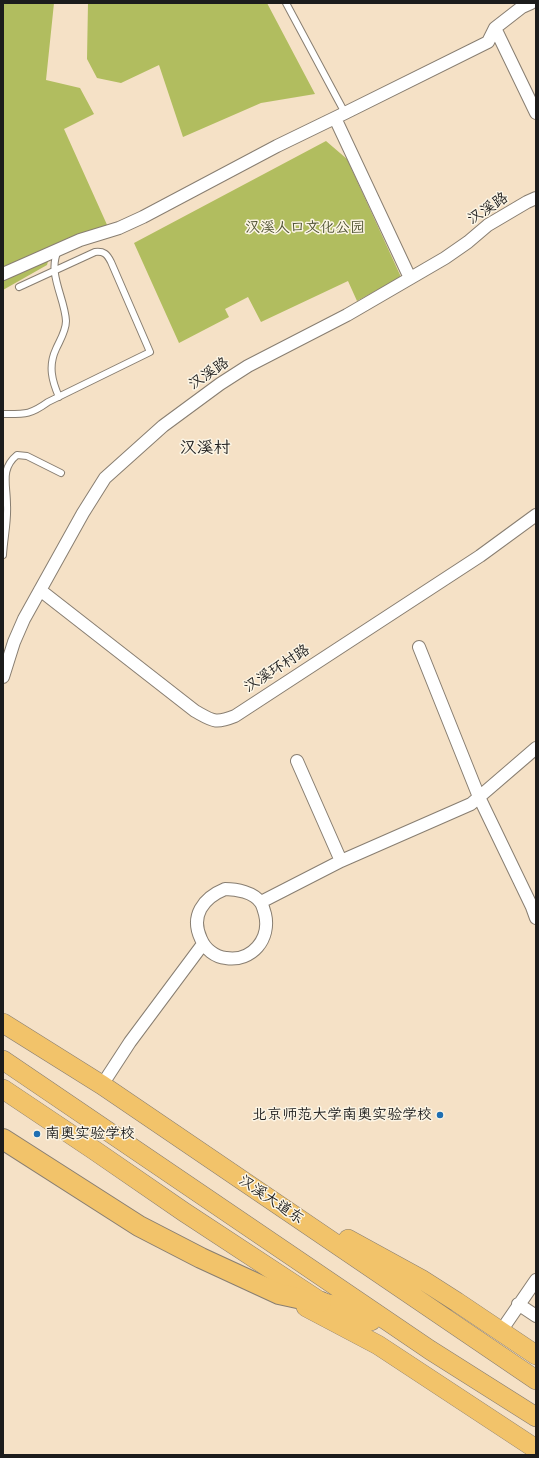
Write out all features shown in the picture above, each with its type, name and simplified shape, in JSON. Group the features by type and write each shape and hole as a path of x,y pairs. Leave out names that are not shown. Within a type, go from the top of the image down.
{"highway":[{"path":"3,1139 139,1226 201,1258 279,1294 321,1302"}],"main road":[{"name":"汉溪大道东","path":"3,1023 102,1085 536,1380"},
{"path":"3,1060 424,1345 536,1417"},
{"path":"3,1089 321,1302 350,1310 484,1384"},
{"path":"272,1200 330,1229 421,1279 536,1355"},
{"path":"279,1294 325,1315 378,1345 536,1449"}],"street":[{"path":"3,274 80,240 119,228 143,217 277,146 488,42 494,28 522,7 531,3"},
{"path":"494,28 536,113"},
{"path":"340,116 410,278"},
{"name":"汉溪路","path":"3,677 14,642 24,619 83,513 105,478 164,426 220,384 248,366 347,315 445,258 468,242 488,225 536,198"},
{"name":"汉溪环村路","path":"40,590 196,711 212,720 222,721 235,716 480,556 536,515"},
{"path":"419,648 479,797 536,918"},
{"path":"261,902 341,861 471,804 536,748"},
{"path":"297,761 341,861"},
{"path":"225,889 236,889 248,893 261,902 266,920 266,932 254,951 244,957 233,959 221,958 211,952 203,944 198,934 197,922 199,911 205,901 214,893 225,889"},
{"path":"102,1085 130,1042 203,944"},
{"path":"500,1331 536,1280"},
{"path":"518,1304 536,1316"}],"lane":[{"path":"286,3 340,116"},
{"path":"59,249 55,256 54,266 66,317 66,326 54,352 50,372 53,384 59,397"},
{"path":"3,414 26,414 35,411 59,397 150,352 107,254 101,251 95,252 19,288"},
{"path":"3,555 7,505 4,472 8,461 16,455 26,456 61,473"}],"green space":[{"path":"3,3 54,3 46,80 80,88 94,114 64,129 108,227 51,251 47,265 3,290"},
{"path":"88,3 267,3 315,94 261,103 183,137 159,65 121,83 97,78 87,59"},
{"name":"汉溪人口文化公园","path":"326,141 347,159 401,277 357,301 348,281 261,322 248,297 225,309 229,317 179,343 134,243"}],"place":[{"name":"北京师范大学南奥实验学校","path":"440,1115"},
{"name":"南奥实验学校","path":"37,1134"}],"district":[{"name":"汉溪村","path":"205,449"}]}
